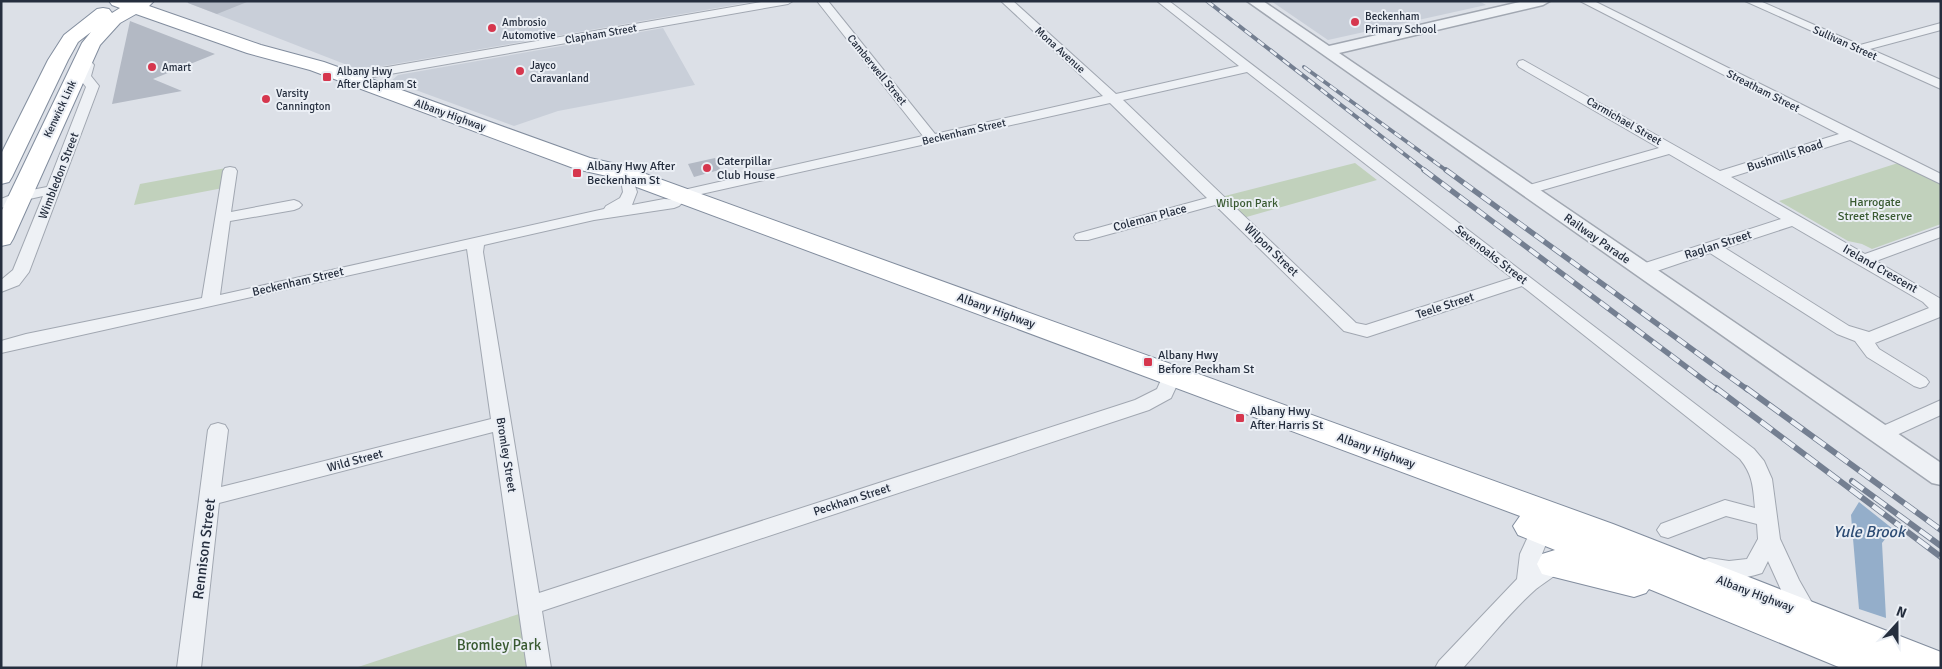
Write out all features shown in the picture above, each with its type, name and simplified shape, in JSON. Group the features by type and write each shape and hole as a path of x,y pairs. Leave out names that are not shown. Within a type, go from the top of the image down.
{"highway":[{"path":"71,39 76,26 93,8 95,1"},
{"name":"Albany Highway","path":"158,1 296,55 317,66"},
{"name":"Kenwick Link","path":"1,177 58,60 71,39 96,17 128,3"},
{"name":"Kenwick Link","path":"1,239 11,200 91,43 128,3"},
{"name":"Albany Highway","path":"128,3 245,46 317,66 584,164 613,170 677,199 1560,542 1939,668"},
{"name":"Albany Highway","path":"584,164 603,176 629,186 677,199 1168,386 1560,542"},
{"path":"1560,542 1661,590 1697,600 1762,627 1805,624"},
{"name":"Albany Highway","path":"1805,624 1883,668"}],"street":[{"name":"Clapham Street","path":"356,80 370,74 788,1"},
{"name":"Camberwell Street","path":"822,1 932,139"},
{"name":"Mona Avenue","path":"1006,1 1113,98"},
{"name":"Sevenoaks Street","path":"1162,1 1746,454 1758,466 1769,529 1805,624"},
{"name":"Railway Parade","path":"1254,1 1941,476"},
{"path":"1326,51 1543,1"},
{"name":"Streatham Street","path":"1585,1 1941,180"},
{"name":"Sullivan Street","path":"1750,1 1941,85"},
{"path":"1858,49 1941,26"},
{"name":"Wimbledon Street","path":"1,287 13,281 19,275 54,190 93,86 84,77 88,65 84,60"},
{"name":"Carmichael Street","path":"1524,64 1671,149"},
{"name":"Beckenham Street","path":"594,215 610,214 677,199 1248,68"},
{"name":"Wilpon Street","path":"1113,98 1350,327 1360,331 1367,331"},
{"name":"Bushmills Road","path":"1720,176 1851,135"},
{"name":"Carmichael Street","path":"1527,190 1671,149"},
{"name":"Ireland Crescent","path":"1671,149 1939,304 1934,314 1876,336 1861,337"},
{"path":"210,302 230,171"},
{"name":"Beckenham Street","path":"1,348 26,340 210,302 594,215 624,203 629,196 629,186"},
{"path":"11,200 54,190"},
{"name":"Coleman Place","path":"1082,237 1219,199"},
{"path":"224,218 294,205"},
{"name":"Raglan Street","path":"1642,270 1794,220"},
{"path":"1864,260 1941,232"},
{"name":"Bromley Street","path":"476,242 475,252 540,668"},
{"path":"1712,247 1843,330 1861,337 1873,353 1920,382"},
{"name":"Teele Street","path":"1367,331 1523,280"},
{"path":"1,356 57,335"},
{"name":"Peckham Street","path":"530,605 1142,405 1164,393 1168,386"},
{"path":"1882,435 1941,407"},
{"name":"Wild Street","path":"210,498 501,423"},
{"name":"Rennison Street","path":"189,668 218,430"},
{"path":"1447,668 1560,542 1729,570 1754,567 1769,529 1725,508 1668,530"}],"shaded area":[{"path":"183,1 757,1 360,70"},
{"name":"Beckenham Primary School","path":"1271,1 1479,1 1486,5 1328,40"},
{"path":"663,28 695,85 558,111 514,126 391,81 398,75"}],"green space":[{"name":"Wilpon Park","path":"1355,163 1377,180 1243,218 1221,197"},
{"name":"Harrogate Street Reserve","path":"1898,163 1941,184 1941,224 1872,249 1862,244 1848,241 1779,201"},
{"path":"226,168 223,188 134,205 140,184"},
{"name":"Bromley Park","path":"519,614 527,668 355,668"}],"water":[{"name":"Yule Brook","path":"1859,502 1893,529 1882,543 1886,618 1859,609 1851,515"}],"building":[{"path":"188,1 247,2 217,14 188,3"},
{"name":"Amart","path":"130,21 215,54 153,79 182,91 112,104"},
{"name":"Caterpillar Club House","path":"715,158 719,170 694,177 688,164"}],"railway":[{"path":"1207,1 1426,171"},
{"path":"1304,67 1447,171"},
{"path":"1424,170 1717,390"},
{"path":"1446,170 1748,390"},
{"path":"1716,388 1941,557"},
{"path":"1746,388 1941,530"},
{"path":"1852,481 1941,546"}],"place":[{"name":"Beckenham Primary School","path":"1355,22"},
{"name":"Ambrosio Automotive","path":"492,28"},
{"name":"Amart","path":"152,67"},
{"name":"Jayco Caravanland","path":"520,71"},
{"name":"Albany Hwy After Clapham St","path":"327,77"},
{"name":"Varsity Cannington","path":"266,99"},
{"name":"Caterpillar Club House","path":"707,168"},
{"name":"Albany Hwy After Beckenham St","path":"577,173"},
{"name":"Albany Hwy Before Peckham St","path":"1148,362"},
{"name":"Albany Hwy After Harris St","path":"1240,418"}]}
